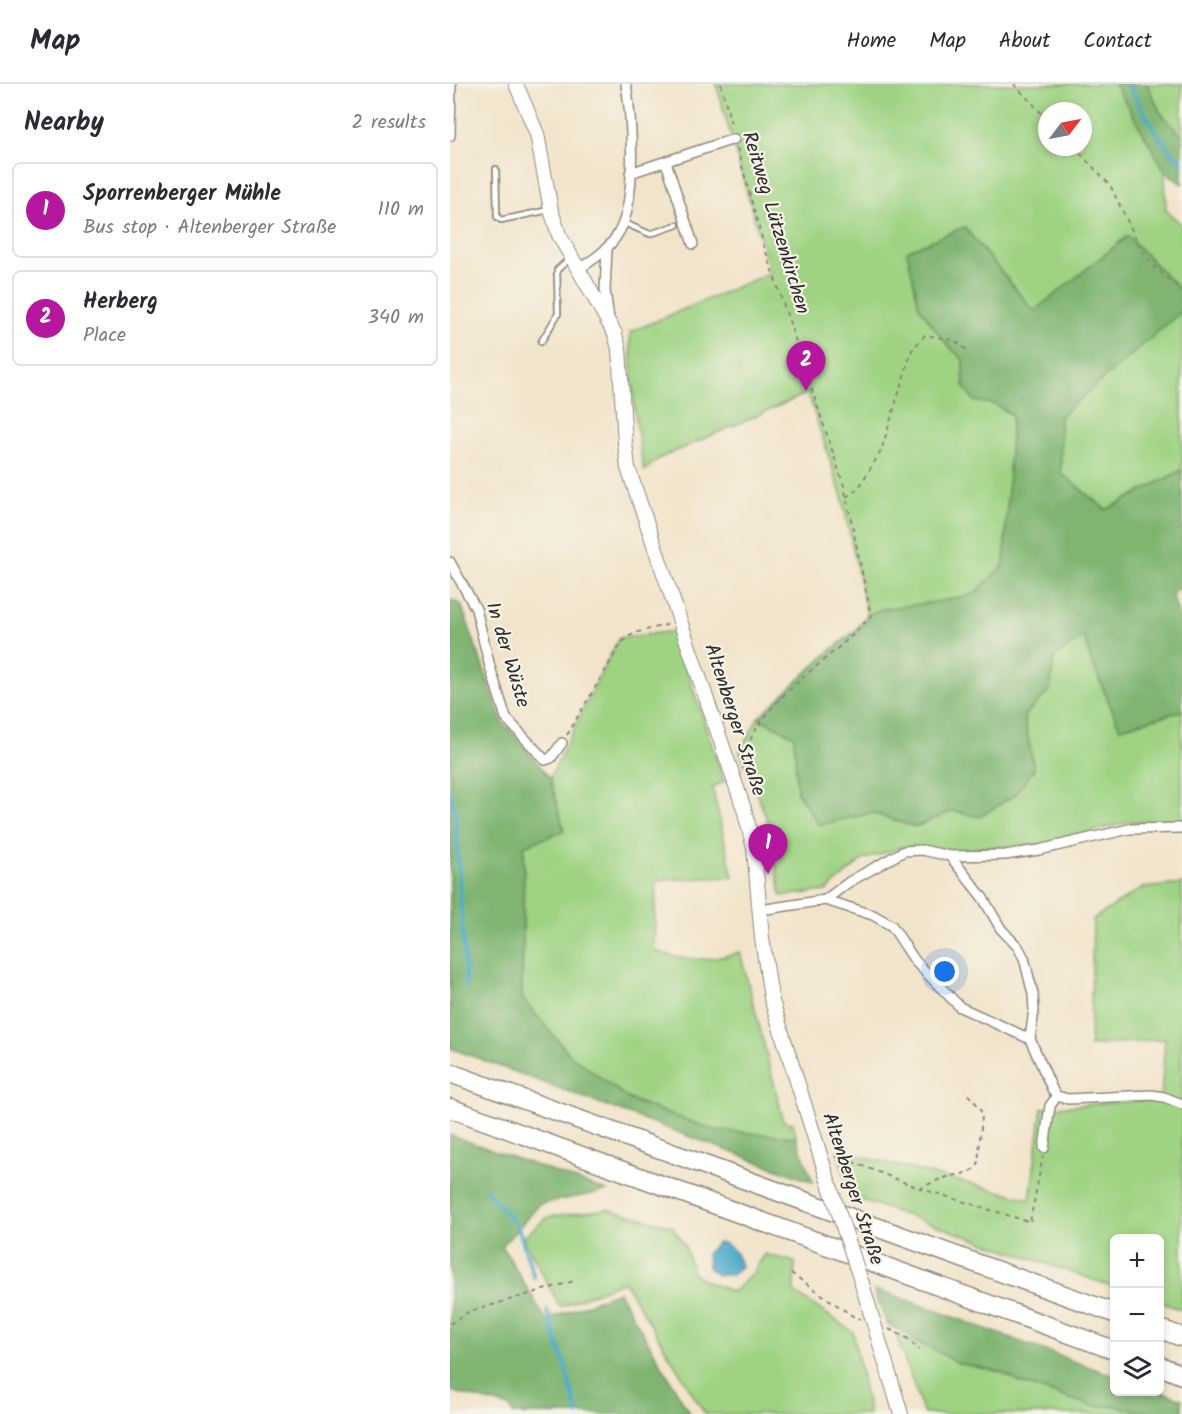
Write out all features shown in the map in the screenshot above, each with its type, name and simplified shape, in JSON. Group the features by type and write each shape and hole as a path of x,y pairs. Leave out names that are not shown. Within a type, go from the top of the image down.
{"highway":[{"path":"450,1073 1110,1312"},
{"path":"450,1108 1110,1349"},
{"path":"1164,1330 1182,1337"},
{"path":"1164,1368 1182,1375"}],"main road":[{"name":"Altenberger Straße","path":"516,84 537,134 551,210 559,235 610,322 619,349 628,468 744,809 754,848 771,998 901,1414"}],"street":[{"path":"450,136 451,84"},
{"path":"574,264 598,257 618,235 624,223 629,198 630,173 626,84"},
{"path":"630,173 734,139"},
{"path":"666,162 693,244"},
{"path":"606,249 605,290 610,322"},
{"name":"In der Wüste","path":"450,562 476,609 490,667 506,718 545,760 551,758 562,743"},
{"path":"825,900 849,882 904,850 922,850 950,856 1005,855 1039,850 1129,829 1182,828"},
{"path":"950,856 983,898 1001,929 1018,947 1024,958 1033,994 1034,1010 1030,1039 1049,1086 1057,1096 1068,1098 1151,1095 1182,1104"},
{"path":"760,910 825,900 873,915 892,926 915,961 950,1000 960,1007 1030,1039"},
{"path":"1044,1148 1050,1106 1057,1096"}],"lane":[{"path":"496,169 498,218 501,220 551,210"},
{"path":"624,223 650,234 677,225"},
{"path":"541,342 558,314 557,270 574,264"}],"path":[{"name":"Reitweg Lützenkirchen","path":"721,84 764,246 820,411 846,497 871,616 766,713 745,747 741,763 730,770"},
{"path":"1014,84 1038,109"},
{"path":"1083,156 1110,185 1138,243 1156,269 1182,290"},
{"path":"846,497 858,489 880,451 912,350 925,335 954,340 967,350"},
{"path":"562,743 622,642 634,633 681,620"},
{"path":"919,1188 947,1177 963,1174 978,1165 982,1114 980,1108 964,1091"},
{"path":"820,1158 840,1157 919,1188 1030,1222 1044,1148"},
{"path":"791,1273 857,1319 873,1322 892,1330 907,1338 919,1350"},
{"path":"450,1324 468,1312 574,1281"}],"green space":[{"path":"716,84 1115,84 1165,171 1166,210 1182,225 1182,292 1127,236 1034,312 965,228 944,341 963,360 964,386 974,400 996,405 1012,414 1004,565 974,594 937,602 882,609 867,615 842,497 808,393 660,458 644,471 634,402 630,332 770,273"},
{"path":"1115,84 1147,84 1160,112 1182,136 1182,184 1165,171"},
{"path":"1147,84 1182,84 1182,136 1160,112"},
{"path":"964,227 1034,311 1128,236 1182,292 1182,311 1060,416 1061,473 1106,510 1182,470 1182,586 1172,593 1182,627 1182,711 1120,728 1091,660 1084,636 1054,658 1050,690 1024,716 1034,769 1015,795 980,817 953,811 915,827 872,813 819,825 797,792 794,736 758,718 825,655 856,630 867,615 882,609 937,602 974,594 1004,565 1012,415 996,405 974,401 964,386 963,360 944,341 919,307 907,251"},
{"path":"1182,311 1182,470 1106,510 1061,473 1060,416"},
{"path":"450,600 461,604 502,721 550,778 564,831 524,846 522,998 570,1055 631,1100 714,1130 796,1137 813,1182 450,1048"},
{"path":"674,631 724,782 712,787 733,877 656,880 654,950 686,959 718,958 740,952 784,1122 793,1123 796,1137 714,1130 631,1100 570,1055 522,998 524,846 564,830 550,778 619,638"},
{"path":"1085,635 1091,660 1120,728 1182,711 1182,823 1128,822 1042,844 962,850 900,848 862,860 826,891 781,896 770,827 740,751 758,718 795,736 797,792 819,825 872,813 915,827 953,811 980,817 1034,769 1024,716 1050,690 1054,658"},
{"path":"1182,884 1182,1310 1164,1303 1164,1234 1110,1234 1110,1286 850,1196 837,1150 1030,1199 1042,1108 1161,1099 1165,1039 1090,1046 1093,919 1142,888"},
{"path":"450,1135 607,1191 540,1204 502,1246 546,1320 619,1292 690,1414 513,1414 510,1407 450,1391"},
{"path":"607,1209 672,1226 685,1246 693,1273 703,1280 733,1292 753,1273 765,1254 795,1262 794,1292 853,1332 869,1414 705,1414 624,1281 560,1307 523,1237 548,1217"},
{"path":"874,1290 1110,1375 1110,1396 1164,1396 1164,1392 1182,1399 1182,1414 1157,1414 1114,1406 1093,1406 1021,1383 1001,1372 958,1363 887,1324"},
{"path":"896,1336 939,1351 958,1363 1001,1372 1021,1383 1093,1406 1114,1406 1157,1414 924,1414"}],"water":[{"path":"718,1242 730,1247 738,1257 741,1266 732,1275 717,1275 708,1267 707,1253"}],"waterway":[{"path":"1128,84 1159,136 1182,162"},
{"path":"450,793 455,811 466,987"},
{"path":"485,1189 518,1227 534,1277"},
{"path":"547,1311 578,1414"}],"place":[{"name":"Herberg","path":"806,391"},
{"name":"Sporrenberger Mühle","path":"768,874"}]}
